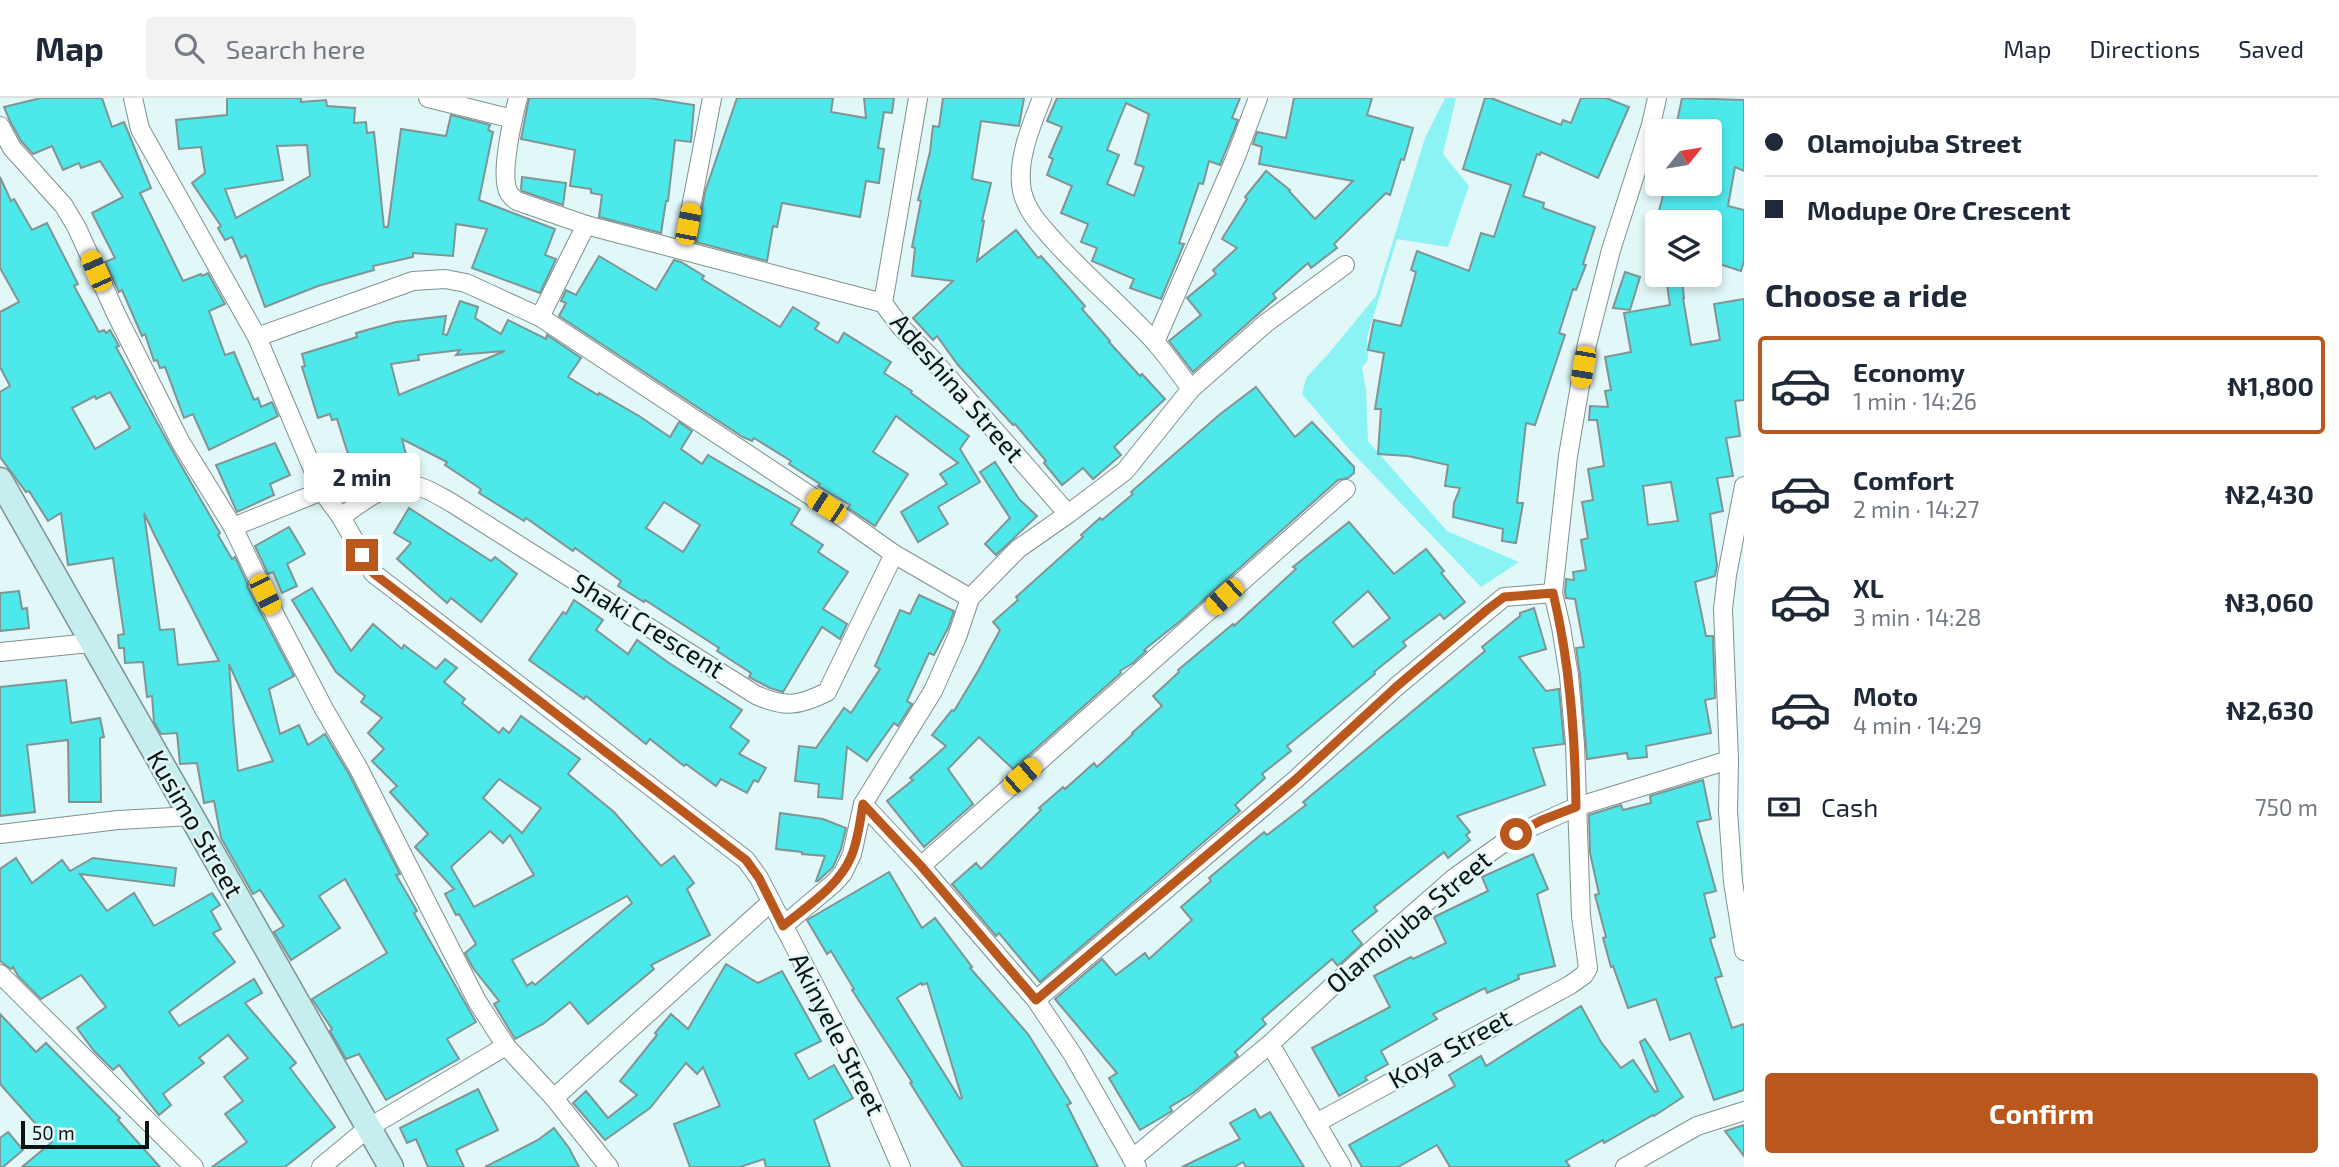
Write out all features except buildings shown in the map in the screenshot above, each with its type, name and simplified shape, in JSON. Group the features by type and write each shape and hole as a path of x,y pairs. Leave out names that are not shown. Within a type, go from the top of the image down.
{"street":[{"name":"Akinyele Street","path":"132,98 141,129 257,337 322,491 341,517 373,573 746,860 771,902 862,1077 901,1167"},
{"path":"428,98 513,119 518,98"},
{"path":"683,249 712,98"},
{"path":"883,303 919,98"},
{"path":"1042,98 1030,129 1021,171 1025,203 1032,216 1080,269 1155,342 1191,389"},
{"path":"1155,342 1235,159 1258,98"},
{"path":"1576,807 1575,744 1569,676 1553,593 1568,456 1587,344 1611,250 1657,98"},
{"name":"Adeshina Street","path":"513,119 505,178 509,193 517,201 586,225 883,303 900,326 1068,514"},
{"path":"0,126 12,148 64,206 77,228 116,314 181,443 233,527 276,617 359,769 477,1001 506,1046 554,1098 609,1167"},
{"path":"540,317 586,225"},
{"path":"783,926 843,873 852,854 863,804 933,691 957,637 970,598 1018,549 1125,471 1191,389 1266,323 1345,265"},
{"path":"257,337 413,281 444,279 466,283 540,317 894,554 970,598"},
{"name":"Kusimo Street","path":"0,481 391,1167"},
{"name":"Shaki Crescent","path":"341,517 395,485 417,486 452,503 757,695 774,703 789,705 811,700 827,692 894,554"},
{"path":"1744,486 1723,609 1729,760 1728,811 1733,882 1744,951"},
{"path":"921,866 1346,489"},
{"path":"233,527 322,491"},
{"path":"1036,1000 1295,780 1396,687 1504,597 1553,593"},
{"path":"0,652 90,643"},
{"name":"Olamojuba Street","path":"1134,1163 1454,878 1516,834 1576,807 1729,760"},
{"path":"863,804 921,866 1036,1000 1073,1055 1134,1163"},
{"name":"Koya Street","path":"1317,1123 1584,975 1588,968 1581,916 1576,807"},
{"path":"0,834 118,820 192,816"},
{"path":"554,1098 771,902"},
{"path":"0,974 194,1167"},
{"path":"1270,1044 1342,1167"},
{"path":"321,1167 368,1128 506,1046"},
{"path":"1625,1167 1697,1126 1744,1111"}],"shaded area":[{"path":"1445,98 1456,98 1443,154 1469,186 1448,247 1397,239 1367,337 1368,360 1362,368 1366,389 1368,441 1447,531 1519,562 1481,587 1349,449 1302,394 1306,378 1376,296 1425,138"}],"route":[{"path":"362,555 373,573 746,860 759,878 783,926 843,873 852,854 863,804 921,866 1036,1000 1295,780 1396,687 1488,609 1504,597 1553,593 1569,676 1575,744 1576,807 1516,834"}]}
